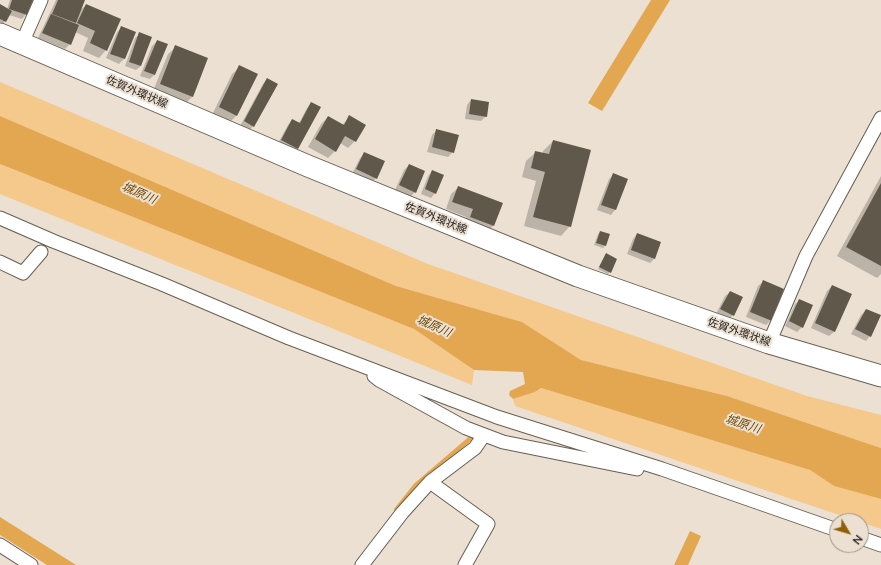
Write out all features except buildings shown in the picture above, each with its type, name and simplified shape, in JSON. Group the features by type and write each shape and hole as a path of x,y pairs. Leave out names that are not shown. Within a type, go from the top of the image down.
{"main road":[{"name":"佐賀外環状線","path":"0,34 308,166 578,276 769,343 881,376"}],"street":[{"path":"22,43 41,0"},
{"path":"769,343 806,256 881,118"},
{"path":"0,218 53,242 162,284 289,338 497,417 662,469 829,527"},
{"path":"0,262 23,273 41,252"},
{"path":"360,365 379,380 466,428 503,442 648,471 662,469"},
{"path":"362,565 402,513 430,482 475,448 484,435"},
{"path":"430,482 488,524 465,565"},
{"path":"869,541 881,545"},
{"path":"0,545 31,565"}],"shaded area":[{"path":"0,82 428,264 807,396 881,415 881,448 727,396 581,360 522,322 396,286 0,116"},
{"path":"0,164 414,329 474,370 472,385 0,194"},
{"path":"541,388 810,470 834,486 881,499 881,529 869,525 869,513 833,513 515,406 513,399 535,392"}],"water":[{"path":"651,0 670,0 602,111 588,103"},
{"name":"城原川","path":"0,116 396,286 522,322 581,360 727,396 881,448 881,499 834,486 810,470 541,388 535,392 513,399 509,395 510,391 525,384 523,372 474,370 414,329 0,164"},
{"path":"0,517 76,565 47,565 0,535"},
{"path":"690,531 701,536 688,565 674,565"}],"waterway":[{"path":"396,510 416,485 472,437"}]}
